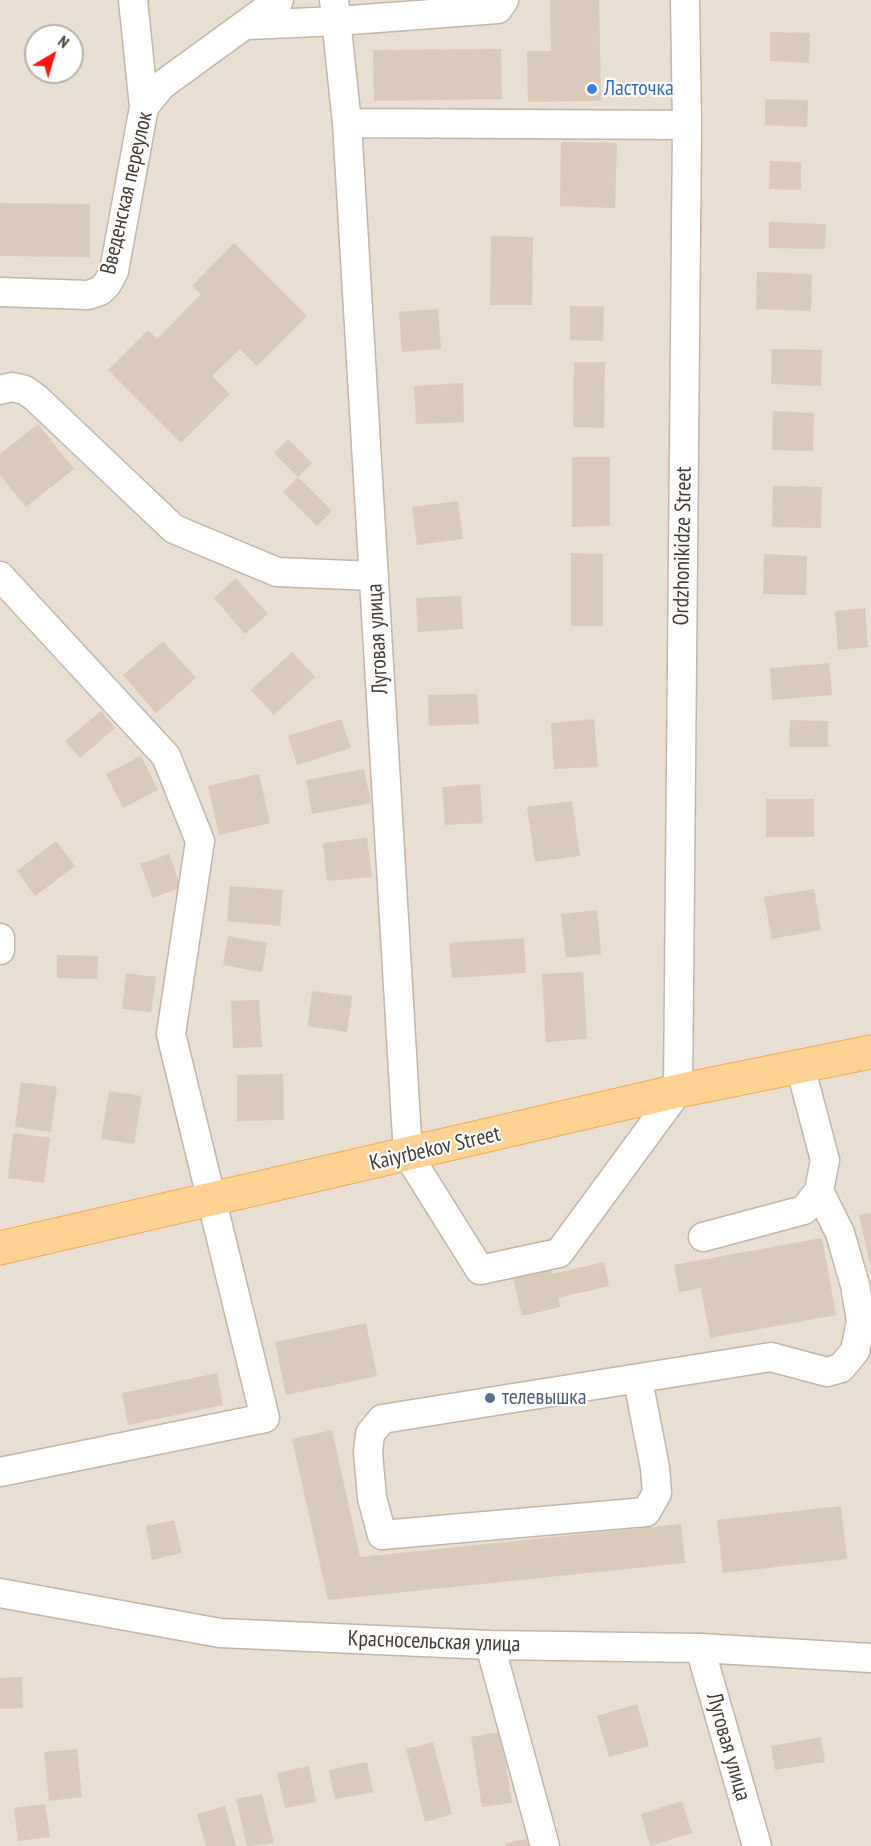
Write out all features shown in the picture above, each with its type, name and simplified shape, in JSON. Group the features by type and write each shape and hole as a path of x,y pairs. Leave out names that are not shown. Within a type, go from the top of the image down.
{"main road":[{"name":"Kaiyrbekov Street","path":"0,1248 678,1092 871,1052"}],"street":[{"path":"133,0 144,107"},
{"name":"Введенская переулок","path":"0,292 88,296 99,291 114,271 144,107 162,85 279,0"},
{"path":"248,24 335,10 498,9 504,0"},
{"name":"Ordzhonikidze Street","path":"678,1092 687,125 685,0"},
{"name":"Луговая улица","path":"335,10 347,123 408,1155"},
{"path":"347,123 687,125"},
{"path":"0,390 12,387 26,390 174,529 277,572 374,576"},
{"path":"0,576 166,756 200,842 171,1035 265,1418 0,1472"},
{"path":"0,938 0,950"},
{"path":"703,1237 804,1210 819,1191 825,1160 800,1066"},
{"path":"408,1155 480,1270 559,1253 678,1092"},
{"path":"638,1380 657,1493 646,1512 382,1535 372,1498 369,1452 370,1434 381,1419 638,1380 771,1357 826,1372 841,1368 855,1351 861,1321 855,1285 840,1233 819,1191"},
{"name":"Красносельская улица","path":"0,1593 220,1633 490,1645 700,1648 871,1658"},
{"path":"490,1645 545,1846"},
{"name":"Луговая улица","path":"700,1648 757,1846"}],"shaded area":[{"path":"0,0 871,0 871,1846 0,1846"}],"building":[{"path":"550,0 599,0 601,101 528,102 527,51 551,51"},
{"path":"770,32 810,33 809,63 770,61"},
{"path":"501,49 502,99 374,101 373,50"},
{"path":"765,99 808,100 807,127 765,125"},
{"path":"561,142 617,143 615,208 560,206"},
{"path":"770,161 801,162 801,190 769,189"},
{"path":"0,203 90,204 90,257 0,256"},
{"path":"769,222 826,224 825,249 769,248"},
{"path":"491,236 533,237 532,305 490,305"},
{"path":"234,243 307,316 257,366 240,349 212,376 230,394 181,443 108,370 148,330 157,339 201,294 192,286"},
{"path":"757,272 812,274 811,311 756,309"},
{"path":"570,306 604,306 603,341 570,340"},
{"path":"438,309 441,349 402,352 399,312"},
{"path":"772,349 822,350 821,386 771,384"},
{"path":"574,362 605,362 604,428 573,427"},
{"path":"463,383 464,422 416,424 414,386"},
{"path":"773,411 814,413 813,451 772,450"},
{"path":"38,424 74,469 26,507 0,475 0,454"},
{"path":"288,439 312,463 298,477 274,453"},
{"path":"572,457 610,457 610,526 572,527"},
{"path":"298,477 332,511 317,526 283,492"},
{"path":"773,486 822,487 821,528 772,527"},
{"path":"458,501 463,539 417,545 412,507"},
{"path":"571,553 603,554 603,626 571,626"},
{"path":"764,554 807,556 806,595 763,594"},
{"path":"236,578 268,614 245,634 214,598"},
{"path":"461,596 463,629 418,632 416,598"},
{"path":"865,608 868,647 838,650 835,611"},
{"path":"163,641 196,678 156,713 123,675"},
{"path":"292,652 315,677 274,715 251,690"},
{"path":"829,663 832,695 772,700 770,668"},
{"path":"477,694 479,724 429,726 428,695"},
{"path":"101,711 115,728 80,758 65,741"},
{"path":"341,719 351,748 297,765 288,736"},
{"path":"594,719 598,767 554,769 551,723"},
{"path":"790,720 828,721 828,747 789,747"},
{"path":"141,756 158,790 123,808 106,774"},
{"path":"364,769 371,803 312,814 306,780"},
{"path":"259,774 270,823 219,835 208,786"},
{"path":"480,784 483,823 445,825 442,787"},
{"path":"766,799 814,799 814,837 766,837"},
{"path":"572,801 580,856 535,862 527,807"},
{"path":"367,838 372,877 327,881 323,843"},
{"path":"56,841 75,866 35,896 17,871"},
{"path":"169,854 181,887 153,898 140,864"},
{"path":"230,886 283,890 280,926 227,921"},
{"path":"814,889 821,930 772,939 764,897"},
{"path":"597,910 601,954 566,958 561,914"},
{"path":"228,936 267,943 262,972 223,965"},
{"path":"524,938 526,973 452,978 449,943"},
{"path":"57,955 98,956 97,979 57,978"},
{"path":"583,972 587,1039 546,1042 542,974"},
{"path":"126,973 156,977 151,1012 122,1009"},
{"path":"312,991 352,996 347,1032 308,1026"},
{"path":"259,1000 262,1047 233,1048 231,1001"},
{"path":"283,1074 284,1120 237,1121 237,1075"},
{"path":"21,1082 57,1087 51,1132 15,1127"},
{"path":"109,1091 142,1096 134,1144 101,1139"},
{"path":"13,1133 50,1138 44,1183 8,1178"},
{"path":"871,1213 871,1265 870,1265 859,1215"},
{"path":"822,1238 836,1315 710,1338 701,1288 679,1292 674,1265"},
{"path":"604,1262 609,1286 558,1298 560,1307 522,1316 512,1274 550,1265 552,1274"},
{"path":"366,1323 377,1376 286,1395 275,1342"},
{"path":"217,1373 223,1405 128,1425 122,1393"},
{"path":"332,1430 360,1557 681,1524 685,1563 328,1600 292,1439"},
{"path":"841,1506 847,1559 723,1573 717,1520"},
{"path":"174,1520 182,1553 152,1560 146,1526"},
{"path":"22,1677 23,1708 0,1709 0,1678"},
{"path":"637,1704 649,1746 609,1757 597,1716"},
{"path":"501,1732 512,1803 482,1807 471,1737"},
{"path":"821,1737 825,1762 775,1770 771,1746"},
{"path":"433,1742 452,1814 425,1822 406,1749"},
{"path":"77,1749 82,1797 49,1801 44,1752"},
{"path":"367,1762 373,1792 335,1799 329,1770"},
{"path":"309,1766 316,1802 285,1808 277,1773"},
{"path":"262,1794 274,1843 247,1846 236,1799"},
{"path":"682,1801 692,1833 650,1846 641,1814"},
{"path":"45,1804 50,1837 18,1841 14,1808"},
{"path":"225,1806 236,1846 206,1846 197,1814"},
{"path":"533,1838 535,1846 505,1846 505,1843"}],"place":[{"name":"Ласточка","path":"592,89"},
{"name":"телевышка","path":"490,1398"}]}
